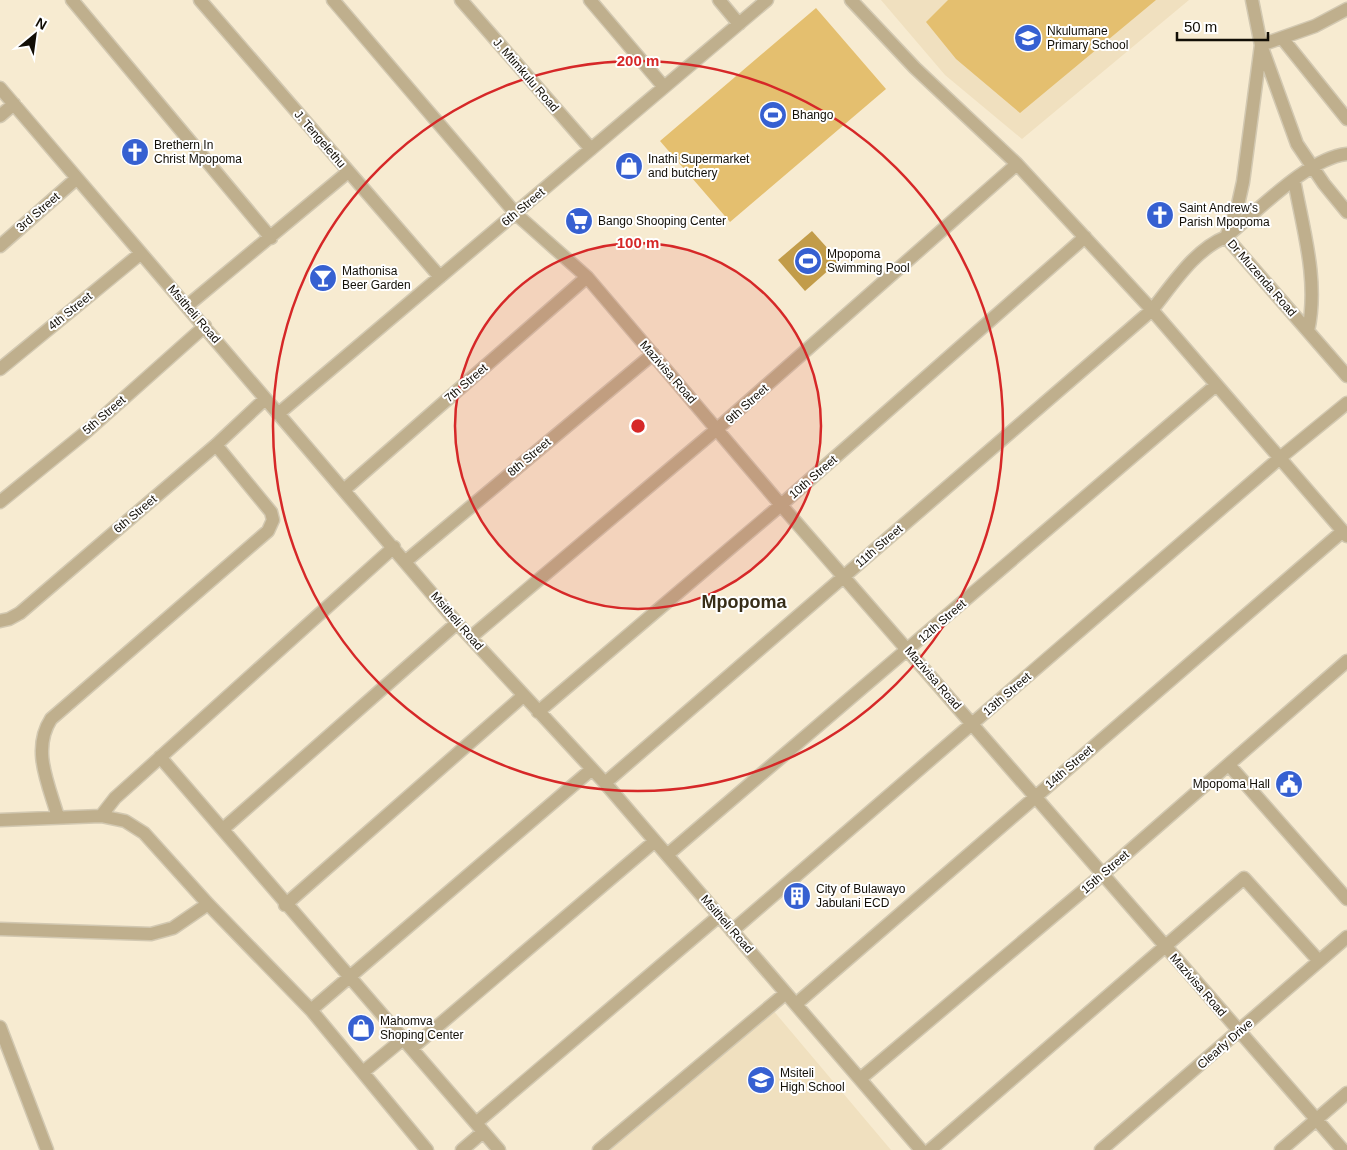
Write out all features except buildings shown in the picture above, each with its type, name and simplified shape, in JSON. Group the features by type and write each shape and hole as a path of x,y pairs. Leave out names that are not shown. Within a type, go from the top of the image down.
{"street":[{"path":"72,0 271,238"},
{"name":"J. Tengelethu","path":"200,0 440,277"},
{"name":"Mazivisa Road","path":"333,0 516,214 587,278 781,505 1343,1150"},
{"name":"J. Mtimkulu Road","path":"461,0 591,149"},
{"path":"590,0 664,87"},
{"path":"719,0 739,24"},
{"name":"6th Street","path":"278,414 767,0"},
{"path":"851,0 915,68 1017,164 1152,310 1345,533"},
{"path":"1252,0 1261,45 1297,144 1347,212"},
{"path":"1261,45 1315,26 1347,9"},
{"path":"1282,38 1347,118"},
{"path":"1226,236 1237,209 1243,182 1261,45"},
{"name":"Msitheli Road","path":"0,88 457,623 605,782 921,1150"},
{"path":"0,116 14,104"},
{"path":"1226,236 1312,166 1334,155 1347,154"},
{"name":"9th Street","path":"471,637 718,430 1017,164"},
{"path":"187,306 348,172"},
{"name":"3rd Street","path":"0,246 76,179"},
{"path":"1294,180 1312,279 1311,316 1308,331"},
{"name":"Dr Muzenda Road","path":"1152,310 1188,266 1207,248 1226,236 1347,376"},
{"name":"10th Street","path":"538,712 781,505 1085,238"},
{"name":"4th Street","path":"0,369 140,254"},
{"name":"7th Street","path":"344,490 587,278"},
{"name":"11th Street","path":"605,782 1152,310"},
{"name":"5th Street","path":"0,502 86,432 205,326"},
{"name":"8th Street","path":"406,561 653,354"},
{"name":"12th Street","path":"667,855 1216,385"},
{"name":"6th Street","path":"0,620 9,619 20,613 216,445 265,399"},
{"name":"13th Street","path":"732,931 1281,457 1347,403"},
{"path":"58,817 40,749 44,730 51,719 268,531 274,520 271,512 216,445"},
{"name":"14th Street","path":"796,1004 1345,533"},
{"path":"101,816 115,798 394,547"},
{"path":"223,829 457,623"},
{"name":"15th Street","path":"860,1079 1103,874 1347,661"},
{"path":"285,904 523,696"},
{"path":"160,757 499,1150"},
{"path":"1229,765 1347,899"},
{"path":"311,1010 592,769"},
{"path":"0,820 101,816 125,821 144,834 208,904 311,1010 427,1150"},
{"path":"412,1048 655,841"},
{"path":"930,1150 1244,878 1319,960"},
{"path":"0,930 152,934 173,928 208,904"},
{"path":"462,1150 480,1128 719,916"},
{"name":"Clearly Drive","path":"1101,1150 1347,937"},
{"path":"599,1150 786,993"},
{"path":"0,1027 47,1150"},
{"path":"363,1072 403,1039"},
{"path":"1281,1150 1347,1093"}],"shaded area":[{"name":"Nkulumane Primary School","path":"881,0 1189,0 1022,139 945,75"},
{"name":"Nkulumane Primary School","path":"948,0 1156,0 1020,113 956,59 926,22"},
{"name":"Bhango","path":"816,8 886,89 730,222 660,141"},
{"name":"Mpopoma Swimming Pool","path":"812,231 839,261 805,291 778,260"},
{"name":"Msiteli High School","path":"772,1009 891,1150 610,1150"}],"place":[{"name":"Nkulumane Primary School","path":"1028,38"},
{"name":"Bhango","path":"773,115"},
{"name":"Brethern In Christ Mpopoma","path":"135,152"},
{"name":"Inathi Supermarket and butchery","path":"629,166"},
{"name":"Saint Andrew's Parish Mpopoma","path":"1160,215"},
{"name":"Bango Shooping Center","path":"579,221"},
{"name":"Mpopoma Swimming Pool","path":"808,261"},
{"name":"Mathonisa Beer Garden","path":"323,278"},
{"name":"Mpopoma Hall","path":"1289,784"},
{"name":"City of Bulawayo Jabulani ECD","path":"797,896"},
{"name":"Mahomva Shoping Center","path":"361,1028"},
{"name":"Msiteli High School","path":"761,1080"}],"district":[{"name":"Mpopoma","path":"744,602"}]}
